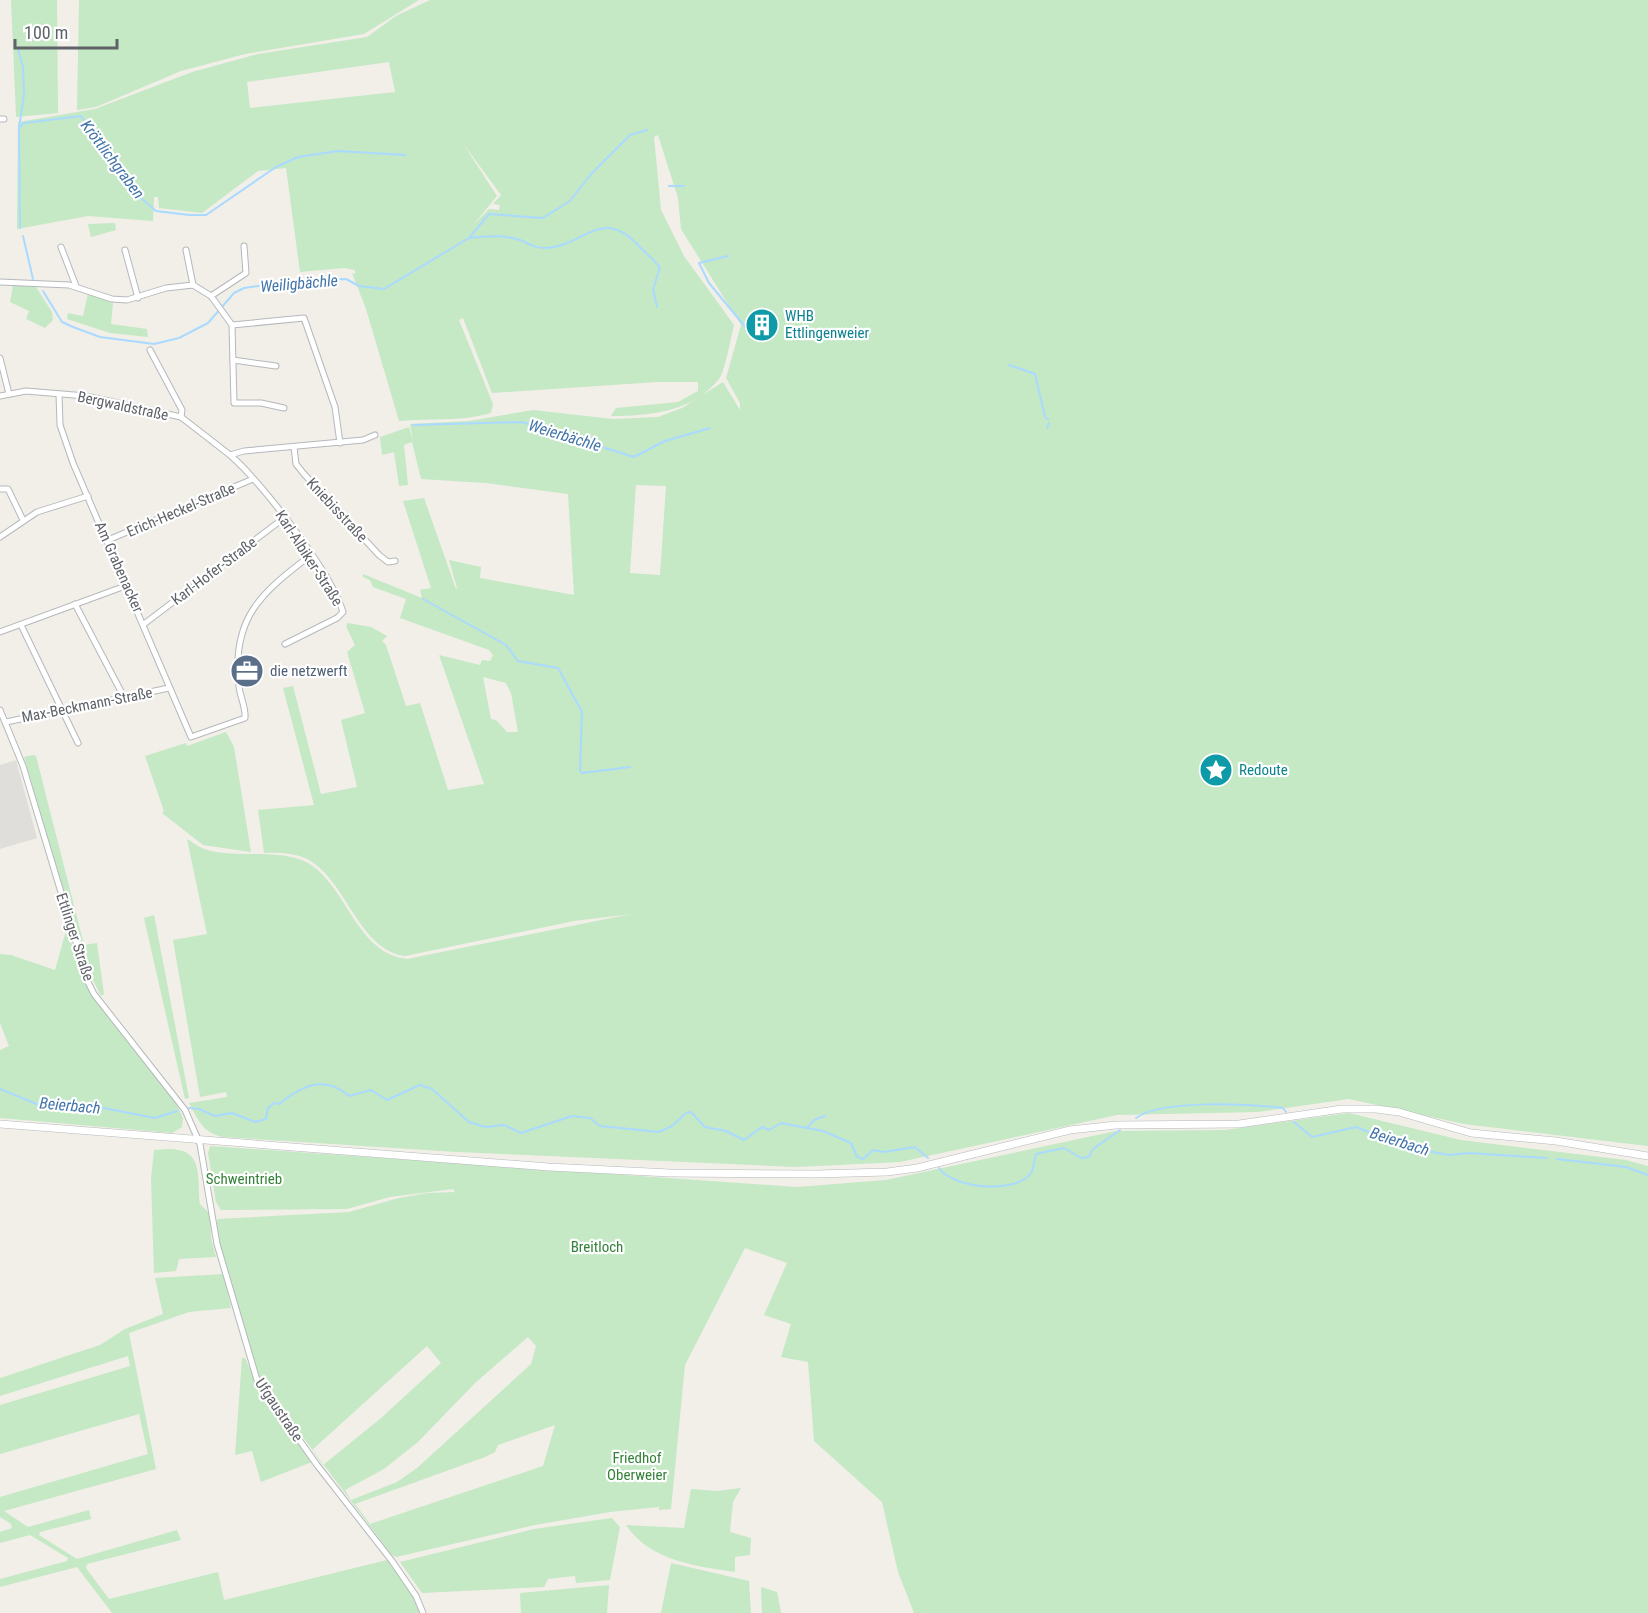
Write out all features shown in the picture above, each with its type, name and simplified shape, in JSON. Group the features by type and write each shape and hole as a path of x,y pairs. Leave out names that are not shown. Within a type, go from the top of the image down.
{"street":[{"path":"211,296 246,273 244,246"},
{"path":"61,247 76,286"},
{"path":"125,250 138,298"},
{"path":"186,250 193,285"},
{"path":"0,282 76,286 112,299 138,298 165,288 193,285 211,296 232,325 234,402 261,403 284,408"},
{"path":"232,325 304,318 335,407 340,443"},
{"path":"150,350 182,410 180,417"},
{"path":"0,358 9,394"},
{"path":"233,360 276,366"},
{"name":"Bergwaldstraße","path":"0,396 26,391 59,394 127,404 180,417 230,455"},
{"name":"Am Grabenacker","path":"59,394 60,425 191,737 245,718 239,686 240,637 246,619 273,584 311,555"},
{"path":"230,455 244,451 340,443 375,435"},
{"name":"Kniebisstraße","path":"294,447 296,464 304,474 379,555 388,562 395,561"},
{"name":"Karl-Albiker-Straße","path":"230,455 253,478 311,555 344,612 337,618 285,644"},
{"name":"Erich-Heckel-Straße","path":"108,540 253,478"},
{"path":"0,489 8,489 23,520"},
{"path":"0,537 23,520 53,505 88,496"},
{"name":"Karl-Hofer-Straße","path":"144,624 284,518"},
{"path":"0,632 128,585"},
{"path":"75,604 125,699"},
{"path":"21,625 78,743"},
{"name":"Max-Beckmann-Straße","path":"6,722 169,688"},
{"name":"Ettlinger Straße","path":"0,710 23,766 88,981 94,994 185,1110 198,1140"},
{"path":"0,1124 615,1171 736,1175 829,1174 887,1172 917,1168 1070,1130 1105,1126 1239,1124 1342,1109 1376,1109 1399,1112 1471,1133 1556,1141 1648,1156"},
{"name":"Ufgaustraße","path":"198,1140 202,1148 217,1244 257,1380 317,1465 392,1561 416,1596 423,1613"}],"shaded area":[{"path":"16,760 37,838 0,849 0,765"}],"green space":[{"path":"11,0 57,0 58,113 16,117"},
{"path":"79,0 419,0 364,34 245,54 181,71 96,107 77,110"},
{"path":"430,0 1648,0 1648,1146 1464,1124 1349,1099 1258,1112 1117,1115 900,1162 796,1167 457,1152 223,1137 206,1129 189,1103 227,1097 226,1092 200,1097 173,940 207,934 187,839 207,850 233,854 288,856 311,865 335,889 364,933 376,945 390,954 407,959 631,914 574,921 405,956 389,951 376,942 364,929 334,883 309,860 287,854 264,853 258,810 314,805 283,688 293,686 321,794 357,787 341,720 365,713 347,652 355,645 346,626 348,623 371,627 387,636 382,641 386,645 406,706 420,703 448,790 484,784 439,655 480,665 482,660 490,661 493,655 489,650 400,618 406,599 373,587 370,580 363,577 363,574 422,598 420,590 431,588 403,501 424,498 456,589 449,560 481,567 480,578 574,595 568,494 486,483 421,479 412,442 404,445 408,485 399,486 394,452 382,455 380,437 409,427 413,441 410,424 469,421 533,410 613,419 658,417 682,408 723,382 740,410 740,403 726,378 741,325 681,229 678,198 658,135 654,137 661,210 684,256 734,325 726,362 719,379 696,399 670,410 655,413 611,416 616,408 678,402 698,391 698,382 657,382 492,393 463,318 459,320 493,404 491,413 457,419 399,421 366,309 352,273 355,274 355,270 344,268 300,272 286,168 258,171 202,213 159,208 158,197 154,197 153,221 88,216 17,229 18,122 95,109 192,72 258,54 367,37 396,16","holes":["389,62 395,92 250,108 247,82","462,142 501,195 493,204 500,205 499,210 489,209 473,225 497,196","636,485 666,486 660,575 630,573","483,677 506,683 511,693 518,732 507,732 496,720 491,719"]},
{"path":"115,223 116,230 91,237 88,224"},
{"path":"13,285 36,287 52,312 53,320 45,328 26,319 29,311 10,302"},
{"path":"88,293 113,303 111,324 147,329 148,337 110,333 67,319 68,313 83,316"},
{"path":"226,732 234,747 251,852 203,845 162,813 164,811 145,756 186,743 187,746"},
{"path":"36,756 84,945 97,943 104,994 101,996 85,964 24,757"},
{"path":"154,915 189,1098 185,1099 144,918"},
{"path":"65,927 92,995 175,1101 183,1118 182,1127 172,1133 0,1118 0,1050 9,1046 0,1023 0,954 11,955 55,970 66,931"},
{"path":"1349,1113 1461,1140 1626,1160 1648,1166 1648,1613 914,1613 898,1572 882,1502 814,1441 808,1362 781,1357 791,1324 764,1315 787,1263 745,1248 685,1365 671,1509 659,1510 659,1507 610,1512 535,1525 396,1557 391,1554 324,1465 380,1419 441,1363 427,1346 312,1450 259,1379 220,1245 216,1222 218,1219 349,1212 399,1198 427,1193 455,1192 453,1189 390,1197 347,1209 221,1210 216,1202 208,1153 210,1146 797,1187 886,1180 1116,1131 1225,1130","holes":["528,1337 536,1346 531,1364 417,1468 397,1482 351,1500 345,1490 384,1469 418,1442 475,1383","555,1425 543,1466 370,1524 355,1504 485,1457 495,1452 498,1445"]},
{"path":"154,1150 180,1150 193,1159 198,1174 200,1204 210,1214 211,1238 216,1257 179,1259 176,1271 154,1273 151,1179"},
{"path":"224,1274 231,1308 189,1312 129,1333 156,1469 4,1511 28,1527 89,1510 91,1519 40,1532 39,1535 77,1559 177,1530 181,1540 87,1564 86,1568 109,1599 218,1572 224,1600 387,1560 412,1594 420,1613 112,1613 77,1567 0,1587 0,1579 67,1561 68,1558 30,1535 0,1543 0,1532 12,1528 11,1524 0,1517 0,1497 148,1454 139,1414 0,1454 0,1405 130,1366 128,1356 0,1396 0,1378 100,1345 125,1329 163,1314 155,1278"},
{"path":"242,1358 245,1358 259,1389 312,1462 261,1482 252,1451 235,1455"},
{"path":"741,1488 733,1502 730,1532 751,1538 750,1555 735,1557 735,1572 690,1564 661,1554 648,1547 626,1525 684,1528 691,1489 718,1491"},
{"path":"612,1518 620,1527 610,1580 576,1583 575,1576 548,1579 544,1587 422,1593 400,1562 534,1529"},
{"path":"671,1563 749,1581 751,1613 661,1613"},
{"path":"609,1585 607,1613 521,1613 520,1593"},
{"path":"761,1587 777,1592 781,1613 762,1613"}],"waterway":[{"name":"Weiligbächle","path":"18,49 23,67 24,94 19,128 20,228"},
{"name":"Kröttlichgraben","path":"19,128 24,123 81,116 141,198 156,211 189,215 206,215 276,167 298,157 338,151 405,155"},
{"path":"470,237 489,214 543,218 570,201 591,174 630,135 647,130"},
{"path":"669,186 684,186"},
{"name":"Weiligbächle","path":"43,291 62,322 100,337 154,344 179,338 208,323 234,293 244,288 300,280 346,279 359,286 384,289 469,238 508,237 535,247 546,248 560,246 603,228 614,229 625,234 660,268 653,289 657,307"},
{"name":"Weiligbächle","path":"23,236 33,279"},
{"name":"Weiligbächle","path":"728,256 699,263 709,283 747,329 759,326"},
{"path":"1009,365 1035,374 1045,417 1048,419"},
{"name":"Weierbächle","path":"413,425 522,422 634,457 665,441 710,428"},
{"path":"1047,428 1049,423"},
{"path":"423,599 506,645 518,661 558,668 582,712 580,771 582,773 630,767"},
{"name":"Beierbach","path":"189,1108 199,1109 215,1116 232,1113 255,1122 266,1119 268,1108 274,1103 279,1104 296,1092 313,1085 331,1085 349,1096 371,1090 387,1100 420,1085 432,1089 469,1122 485,1127 504,1125 521,1133 572,1116 590,1118 600,1126 659,1132 672,1126 686,1113 691,1112 705,1127 726,1131 744,1140 762,1127 769,1130 781,1123 823,1131 851,1143 857,1157 863,1159 873,1150 884,1152 915,1147 928,1158"},
{"name":"Beierbach","path":"0,1089 39,1105 83,1104 155,1118 177,1111"},
{"name":"Beierbach","path":"1136,1118 1165,1108 1207,1104 1283,1108 1286,1112"},
{"path":"808,1127 814,1120 825,1116"},
{"name":"Beierbach","path":"1294,1122 1312,1137 1356,1127 1381,1137 1401,1139 1421,1150 1449,1155 1469,1153 1547,1158"},
{"name":"Beierbach","path":"939,1168 946,1175 970,1184 984,1186 1012,1184 1023,1180 1031,1173 1036,1154 1064,1148 1081,1158 1089,1157 1093,1149 1120,1130"},
{"name":"Beierbach","path":"1557,1159 1626,1167 1648,1175"}],"place":[{"name":"WHB Ettlingenweier","path":"762,325"},
{"name":"die netzwerft","path":"247,671"},
{"name":"Redoute","path":"1216,770"}],"park label":[{"name":"Schweintrieb","path":"244,1179"},
{"name":"Breitloch","path":"597,1247"},
{"name":"Friedhof Oberweier","path":"637,1466"}]}
